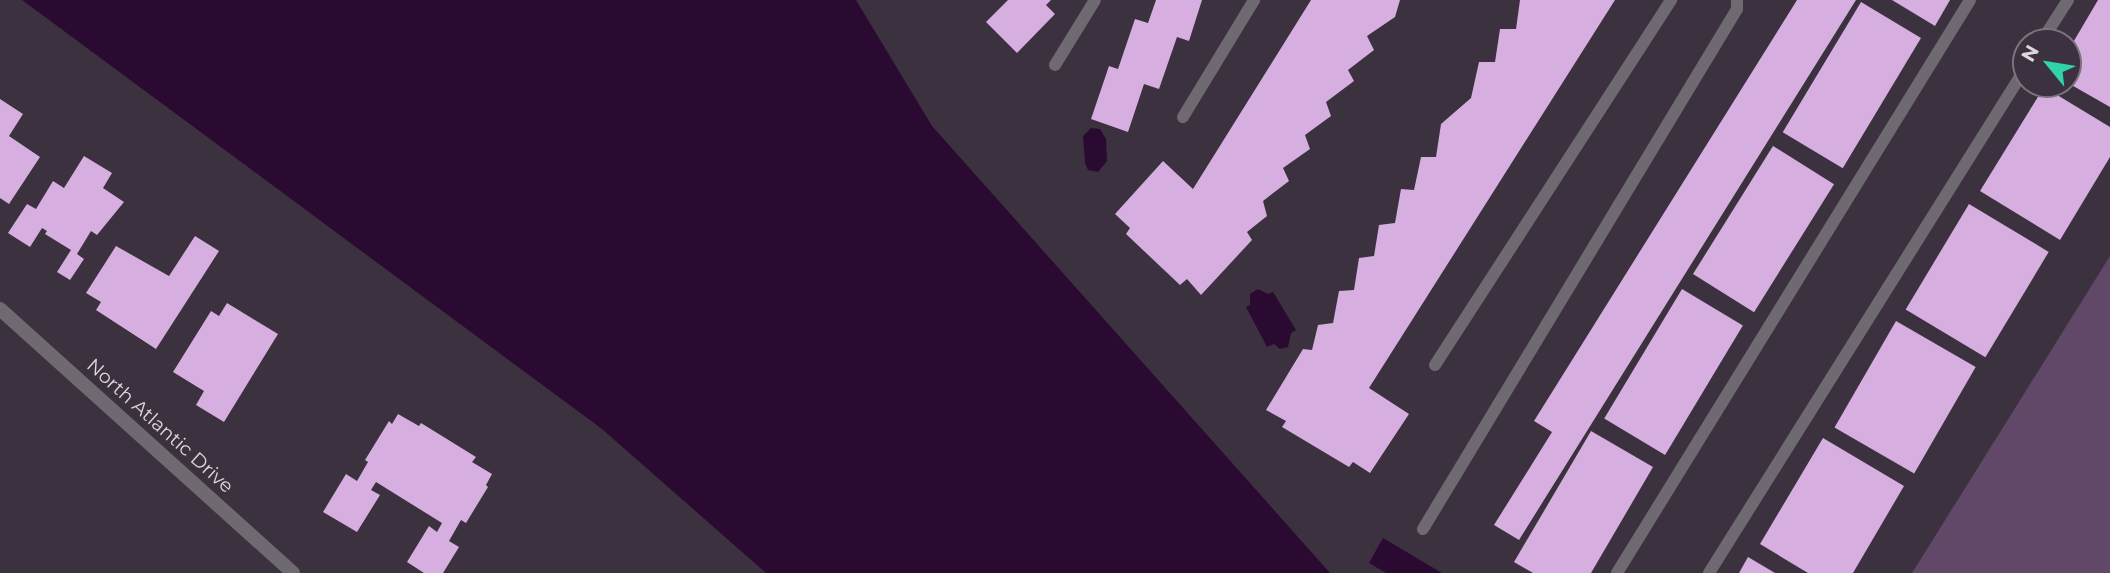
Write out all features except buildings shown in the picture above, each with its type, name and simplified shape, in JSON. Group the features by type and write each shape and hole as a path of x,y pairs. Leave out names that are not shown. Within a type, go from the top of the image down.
{"street":[{"name":"North Atlantic Drive","path":"0,309 293,573"}],"lane":[{"path":"1055,65 1096,0"},
{"path":"1183,117 1254,0"},
{"path":"1435,365 1671,0"},
{"path":"1423,529 1737,9 1737,0"},
{"path":"1617,573 1970,0"},
{"path":"2051,28 2068,0"},
{"path":"1709,573 2012,89"}],"shaded area":[{"path":"22,0 856,0 932,126 1330,573 766,573 602,429"},
{"path":"1091,128 1100,129 1106,139 1107,161 1098,172 1088,170 1085,163 1083,136"},
{"path":"2110,256 2110,573 1912,573"},
{"path":"1258,289 1268,294 1273,292 1296,330 1291,333 1288,347 1280,349 1274,344 1267,347 1246,307 1250,305 1250,294"},
{"path":"1383,538 1442,573 1386,573 1369,563"}]}
